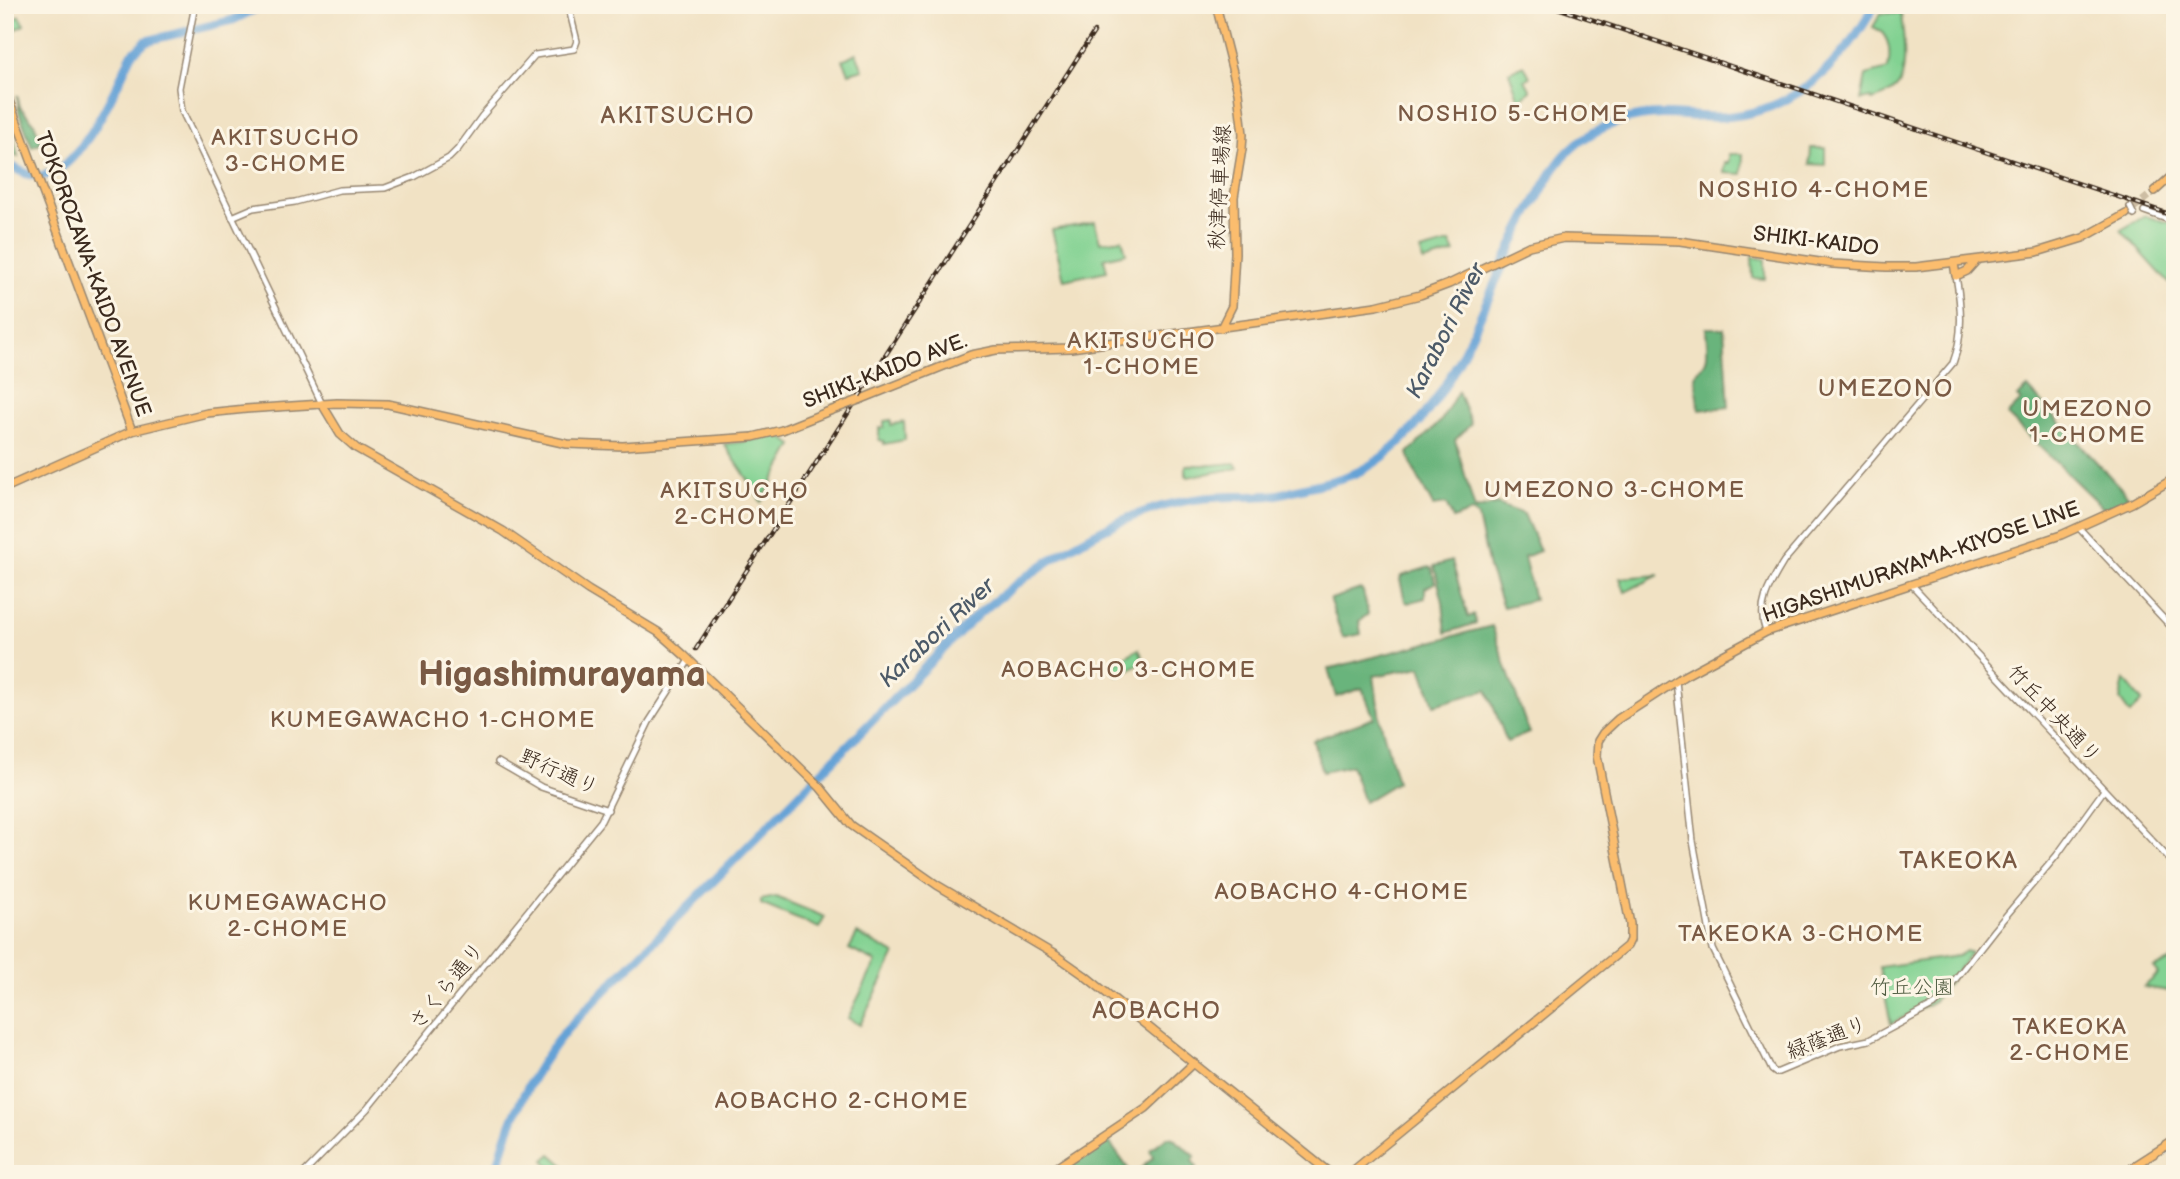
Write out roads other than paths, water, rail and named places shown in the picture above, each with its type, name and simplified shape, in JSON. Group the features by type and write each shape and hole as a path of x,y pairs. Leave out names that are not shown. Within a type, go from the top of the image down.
{"main road":[{"name":"秋津停車場線","path":"1216,5 1238,92 1243,134 1234,197 1236,245 1232,306 1221,328"},
{"name":"TOKOROZAWA-KAIDO AVENUE","path":"5,90 132,431 178,419 226,411 322,404"},
{"path":"2155,191 2175,173"},
{"name":"SHIKI-KAIDO","path":"1497,260 1522,248 1549,240 1632,239 1680,241 1856,266 1903,267 2038,252 2098,231 2130,212"},
{"name":"SHIKI-KAIDO AVE.","path":"322,404 388,404 554,441 599,446 753,437 782,430 971,355 996,350 1071,348 1376,306 1420,295 1449,284 1497,260"},
{"path":"1954,263 1956,276 1967,271 1976,261"},
{"path":"322,404 340,434 356,448 503,531 588,590 658,632 818,785 856,829 937,885 1063,960 1114,997 1331,1174"},
{"path":"5,488 132,431"},
{"name":"HIGASHIMURAYAMA-KIYOSE LINE","path":"1349,1174 1627,946 1630,940 1630,924 1597,748 1610,724 1676,681 1766,632 2079,528 2132,503 2175,478"},
{"path":"1047,1174 1146,1108 1194,1063"},
{"path":"2130,1174 2136,1165 2175,1140"}],"street":[{"path":"195,5 179,88 182,111 322,404"},
{"path":"232,216 253,208 295,202 339,190 385,188 414,177 449,158 535,55 574,49 577,41 568,5"},
{"path":"2144,211 2175,222"},
{"path":"1766,632 1761,617 1763,598 1784,561 1953,363 1962,311 1956,276"},
{"path":"2079,528 2175,631"},
{"name":"竹丘中央通り","path":"1911,584 2175,865"},
{"name":"さくら通り","path":"303,1174 367,1109 608,810 649,722 689,660"},
{"name":"緑蔭通り","path":"1676,681 1692,832 1713,949 1773,1072 1779,1072 1840,1046 1869,1040 1936,1004 2057,855 2104,790"},
{"name":"野行通り","path":"498,762 541,786 608,810"},
{"path":"2114,1174 2136,1165"}],"waterway":[{"path":"5,164 36,176 56,171 84,144 107,106 132,54 146,41 233,20 263,5"},
{"name":"Karabori River","path":"496,1174 507,1134 523,1097 532,1079 567,1029 977,615 1053,558 1137,514 1198,499 1281,494 1340,479 1374,463 1404,438 1429,409 1451,376 1519,231 1553,172 1571,149 1598,130 1630,118 1660,115 1722,117 1772,106 1794,95 1831,66 1847,48 1875,5"},
{"path":"2140,1174 2175,1148"}],"tunnel":[{"path":"2126,214 2155,191"}],"railway":[{"path":"1549,5 2175,216"},
{"path":"696,649 1094,32"}],"district":[{"name":"NOSHIO 5-CHOME","path":"1513,114"},
{"name":"AKITSUCHO","path":"678,115"},
{"name":"AKITSUCHO 3-CHOME","path":"286,151"},
{"name":"NOSHIO 4-CHOME","path":"1814,190"},
{"name":"AKITSUCHO 1-CHOME","path":"1142,354"},
{"name":"UMEZONO","path":"1886,388"},
{"name":"UMEZONO 1-CHOME","path":"2088,422"},
{"name":"UMEZONO 3-CHOME","path":"1615,490"},
{"name":"AKITSUCHO 2-CHOME","path":"735,504"},
{"name":"AOBACHO 3-CHOME","path":"1129,670"},
{"name":"Higashimurayama","path":"562,675"},
{"name":"KUMEGAWACHO 1-CHOME","path":"433,720"},
{"name":"TAKEOKA","path":"1959,860"},
{"name":"AOBACHO 4-CHOME","path":"1342,892"},
{"name":"KUMEGAWACHO 2-CHOME","path":"288,916"},
{"name":"TAKEOKA 3-CHOME","path":"1801,934"},
{"name":"AOBACHO","path":"1157,1010"},
{"name":"TAKEOKA 2-CHOME","path":"2070,1040"},
{"name":"AOBACHO 2-CHOME","path":"842,1101"}],"park label":[{"name":"竹丘公園","path":"1912,987"}]}
